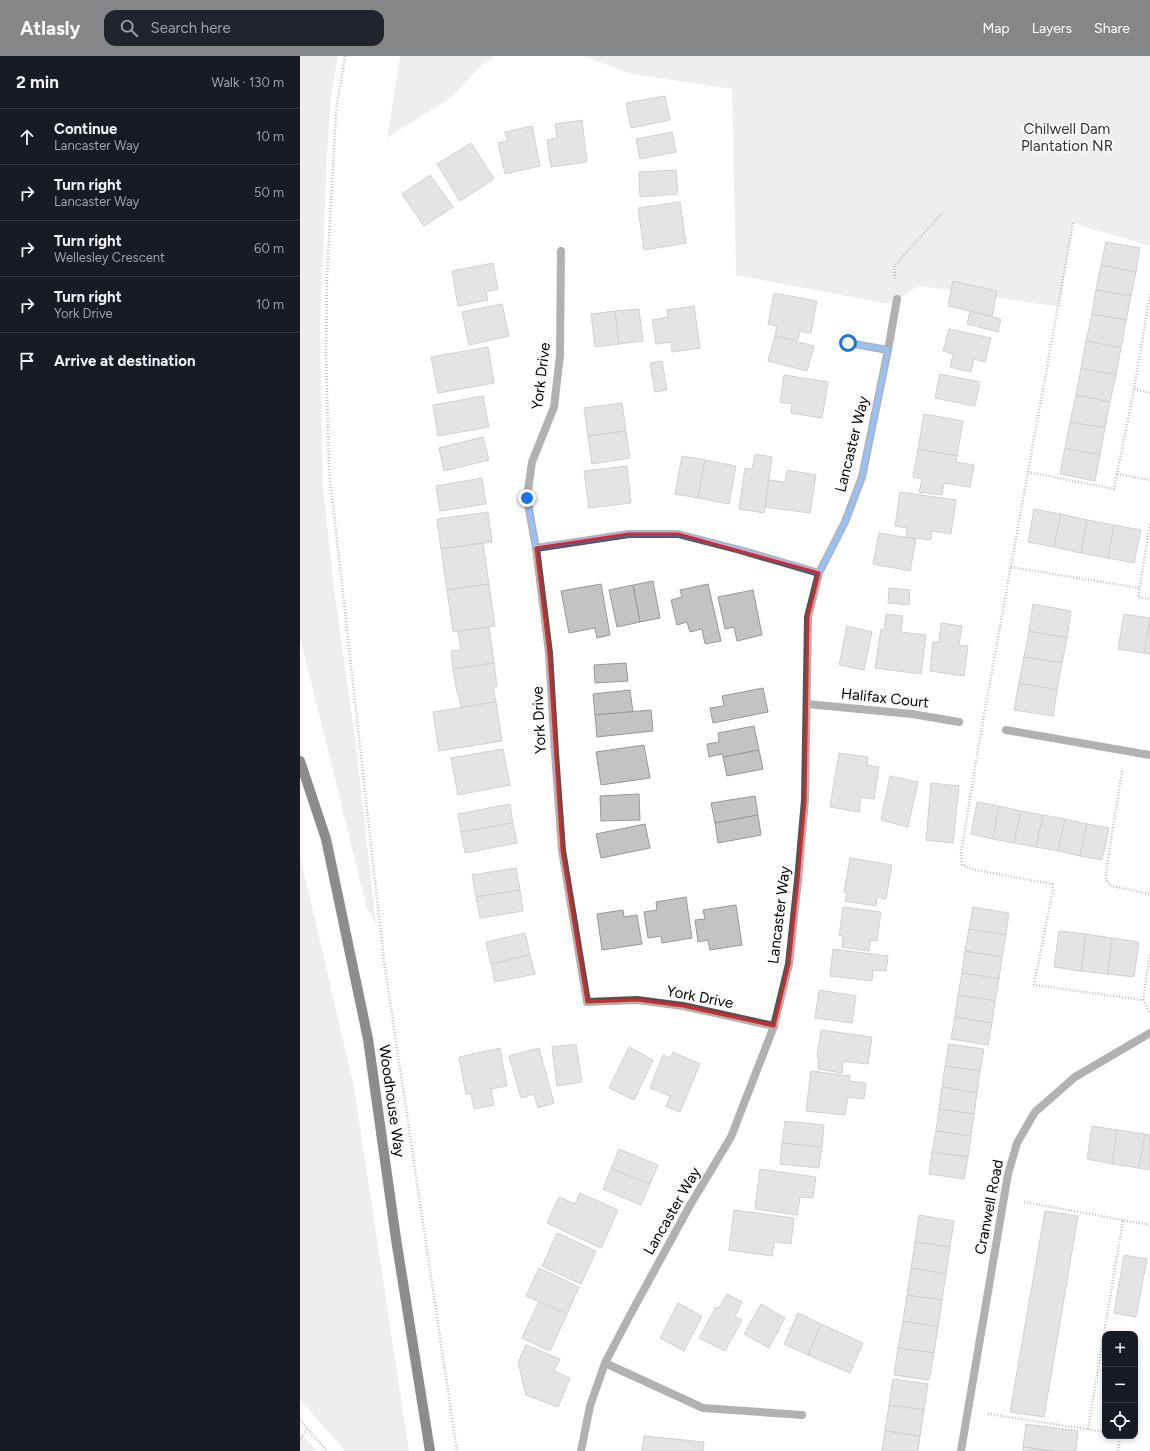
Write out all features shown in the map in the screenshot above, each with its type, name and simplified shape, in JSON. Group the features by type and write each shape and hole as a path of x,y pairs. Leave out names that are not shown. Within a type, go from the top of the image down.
{"main road":[{"name":"Woodhouse Way","path":"300,761 326,840 368,1039 396,1239 430,1451"}],"street":[{"name":"York Drive","path":"561,251 560,355 554,407 532,462 527,498 536,548 549,653 562,850 588,1002 637,1000 683,1006 774,1026"},
{"name":"Lancaster Way","path":"581,1451 590,1406 605,1363 689,1207 731,1137 774,1026 789,964 806,800 808,617 819,573 845,522 862,477 897,299"},
{"path":"848,343 888,350"},
{"path":"536,548 629,534 678,534 819,573"},
{"name":"Halifax Court","path":"807,704 912,714 959,722"},
{"path":"1006,730 1150,756"},
{"name":"Cranwell Road","path":"961,1451 1008,1174 1017,1142 1035,1112 1075,1077 1150,1033"},
{"path":"605,1363 703,1408 802,1415"}],"path":[{"path":"345,56 336,112 328,277 326,355 329,469 384,961 457,1451"},
{"path":"897,299 894,266 943,212"},
{"path":"1073,223 960,853 962,865 975,870 1052,884 1054,890 1034,985 1143,1000"},
{"path":"1028,472 1114,489 1134,390 1150,294"},
{"path":"1134,390 1150,393"},
{"path":"1117,474 1150,480"},
{"path":"1150,524 1138,597 1150,599"},
{"path":"1011,567 1139,588"},
{"path":"1126,751 1106,872 1106,880 1111,886 1150,894"},
{"path":"1150,954 1143,1000 1150,1015"},
{"path":"1004,1198 1150,1225"},
{"path":"1088,1429 1124,1220"},
{"path":"968,1411 1102,1431"},
{"path":"300,1420 327,1451"},
{"path":"300,1440 307,1429"},
{"path":"1118,1451 1120,1439"}],"highlighted area":[{"path":"629,534 678,534 819,573 808,617 805,800 798,880 789,964 774,1026 683,1006 637,1000 587,1002 562,850 549,653 536,548"}],"green space":[{"path":"300,56 338,56 331,96 327,153 320,330 323,487 334,588 356,746 376,925 367,909 300,638"},
{"path":"400,56 495,56 478,69 453,96 387,138"},
{"name":"Chilwell Dam Plantation NR","path":"583,56 1150,56 1150,246 1073,223 1060,307 920,286 889,304 736,275 732,89 632,74"},
{"path":"300,855 354,1087 409,1451 345,1451 300,1400"},
{"path":"300,1433 317,1451 300,1451"}],"building":[{"path":"665,96 670,120 631,128 626,103"},
{"path":"582,120 587,162 551,167 547,140 557,138 555,124"},
{"path":"532,126 540,166 505,174 498,143 508,141 505,132"},
{"path":"672,132 676,152 640,159 636,139"},
{"path":"471,143 494,179 460,201 437,164"},
{"path":"676,170 678,194 640,197 639,172"},
{"path":"430,175 453,207 424,226 402,194"},
{"path":"680,202 686,243 644,250 638,208"},
{"path":"1106,242 1140,248 1136,272 1101,265"},
{"path":"493,263 498,289 486,292 488,300 458,306 452,271"},
{"path":"1101,265 1136,272 1131,296 1096,290"},
{"path":"953,281 997,291 992,316 948,306"},
{"path":"1096,290 1131,296 1126,320 1092,314"},
{"path":"774,293 817,301 811,333 800,331 798,340 775,336 777,326 768,324"},
{"path":"502,304 509,336 469,345 462,312"},
{"path":"694,306 700,348 672,352 671,342 656,344 652,320 668,317 667,310"},
{"path":"639,309 643,341 619,344 615,311"},
{"path":"615,311 619,344 595,347 591,314"},
{"path":"970,311 1001,319 998,332 967,324"},
{"path":"1092,314 1126,320 1121,348 1086,341"},
{"path":"949,329 991,338 985,362 974,359 971,372 950,367 953,354 943,351"},
{"path":"775,336 814,346 807,371 768,361"},
{"path":"1086,341 1121,348 1116,375 1081,368"},
{"path":"488,347 494,383 438,393 431,357"},
{"path":"662,361 667,390 655,392 650,363"},
{"path":"1081,368 1116,375 1110,402 1076,395"},
{"path":"940,374 980,382 975,406 935,398"},
{"path":"784,375 828,382 822,418 791,413 792,404 780,402"},
{"path":"1076,395 1110,402 1105,428 1070,422"},
{"path":"483,396 489,427 438,436 433,405"},
{"path":"622,403 626,431 588,436 584,408"},
{"path":"924,414 963,421 957,456 918,449"},
{"path":"1070,422 1105,428 1100,455 1065,448"},
{"path":"626,431 630,458 592,464 588,436"},
{"path":"483,437 489,460 444,471 439,448"},
{"path":"1065,448 1100,455 1095,481 1060,474"},
{"path":"918,449 957,456 956,462 974,465 970,487 944,483 942,495 919,492 922,479 913,477"},
{"path":"755,454 772,457 764,513 739,509 745,468 752,469"},
{"path":"682,456 705,460 698,498 675,494"},
{"path":"705,460 736,466 729,504 698,498"},
{"path":"627,466 631,503 589,508 584,471"},
{"path":"787,470 816,475 810,513 765,507 769,480 785,482"},
{"path":"482,478 486,504 440,511 436,486"},
{"path":"900,492 956,500 951,534 932,531 931,540 906,537 907,528 895,526"},
{"path":"1034,509 1061,514 1054,547 1028,542"},
{"path":"488,512 492,542 441,549 437,519"},
{"path":"1061,514 1087,520 1081,553 1054,547"},
{"path":"1087,520 1114,525 1108,558 1081,553"},
{"path":"1114,525 1141,530 1134,563 1108,558"},
{"path":"879,533 916,539 910,571 873,564"},
{"path":"483,543 489,584 447,590 441,549"},
{"path":"653,581 660,618 640,622 633,585"},
{"path":"489,584 495,626 453,632 447,590"},
{"path":"601,584 610,635 597,638 595,628 569,633 561,591"},
{"path":"708,584 721,641 705,644 702,629 690,632 687,622 677,625 671,600 682,597 680,590"},
{"path":"633,585 640,622 617,627 609,590"},
{"path":"889,588 910,590 909,605 888,603"},
{"path":"753,590 762,635 737,641 734,627 725,629 718,597"},
{"path":"1033,604 1071,611 1067,638 1029,631"},
{"path":"886,614 903,616 901,632 926,635 921,674 875,668 881,629 884,630"},
{"path":"1124,614 1150,618 1144,653 1118,649"},
{"path":"1150,618 1150,654 1144,653"},
{"path":"941,623 962,626 959,645 968,646 964,676 930,671 933,642 939,642"},
{"path":"847,626 872,632 864,670 839,665"},
{"path":"489,627 494,663 453,669 451,651 461,650 458,631"},
{"path":"1029,631 1067,638 1062,663 1024,657"},
{"path":"1024,657 1062,663 1057,690 1019,683"},
{"path":"494,663 497,686 493,687 496,702 461,708 453,669"},
{"path":"626,663 628,681 595,683 594,665"},
{"path":"1019,683 1057,690 1053,716 1014,710"},
{"path":"763,688 768,712 713,723 710,708 724,706 722,696"},
{"path":"630,690 633,712 595,715 593,694"},
{"path":"496,702 502,741 439,751 433,712"},
{"path":"651,710 653,731 597,737 595,715"},
{"path":"754,726 759,750 723,757 722,754 709,757 707,744 719,742 718,733"},
{"path":"644,745 650,778 601,785 596,752"},
{"path":"503,749 510,785 458,795 451,758"},
{"path":"759,750 763,769 727,776 723,757"},
{"path":"839,753 868,757 867,765 879,767 874,799 861,797 859,812 830,807"},
{"path":"890,776 918,782 908,827 881,820"},
{"path":"931,783 959,786 953,843 926,840"},
{"path":"639,794 640,820 601,821 600,796"},
{"path":"755,796 758,815 715,823 711,803"},
{"path":"977,802 999,806 993,839 971,834"},
{"path":"510,804 513,823 461,832 458,814"},
{"path":"999,806 1021,811 1014,843 993,839"},
{"path":"1021,811 1043,815 1036,847 1014,843"},
{"path":"758,815 761,835 718,843 715,823"},
{"path":"1043,815 1065,819 1058,851 1036,847"},
{"path":"1065,819 1087,824 1080,856 1058,851"},
{"path":"513,823 517,843 465,853 461,832"},
{"path":"645,824 650,848 601,858 596,834"},
{"path":"1087,824 1109,828 1102,860 1080,856"},
{"path":"850,858 892,865 886,899 877,897 876,906 845,901 847,892 844,892"},
{"path":"516,868 520,890 476,897 472,875"},
{"path":"520,890 523,911 480,918 476,897"},
{"path":"686,897 692,938 662,943 661,936 648,938 644,912 657,910 656,902"},
{"path":"736,905 742,945 710,950 708,940 698,942 695,920 705,919 703,910"},
{"path":"843,907 881,912 877,941 870,940 869,951 842,947 843,936 839,936"},
{"path":"973,907 1009,913 1006,935 969,929"},
{"path":"623,910 624,917 637,915 642,944 602,950 597,914"},
{"path":"969,929 1006,935 1002,957 965,951"},
{"path":"1059,931 1086,934 1081,971 1054,967"},
{"path":"525,933 530,955 491,964 486,942"},
{"path":"1086,934 1112,938 1108,974 1081,971"},
{"path":"1112,938 1139,942 1134,977 1108,974"},
{"path":"833,949 888,956 886,971 873,970 872,981 830,976"},
{"path":"965,951 1002,957 999,979 962,973"},
{"path":"530,955 535,974 495,982 491,964"},
{"path":"962,973 999,979 995,1001 958,995"},
{"path":"819,990 856,996 852,1023 815,1018"},
{"path":"958,995 995,1001 992,1023 955,1017"},
{"path":"955,1017 992,1023 988,1045 951,1039"},
{"path":"821,1030 872,1037 868,1064 843,1061 842,1073 818,1069 819,1058 817,1057"},
{"path":"576,1044 582,1082 557,1086 552,1047"},
{"path":"949,1044 984,1049 980,1071 945,1066"},
{"path":"629,1047 653,1060 634,1100 609,1088"},
{"path":"500,1048 507,1086 491,1089 494,1105 474,1109 471,1094 466,1094 459,1057"},
{"path":"539,1048 554,1103 538,1108 534,1094 521,1098 509,1056"},
{"path":"673,1052 700,1064 680,1112 666,1106 670,1096 650,1088 663,1055 670,1058"},
{"path":"945,1066 980,1071 977,1093 942,1087"},
{"path":"811,1071 850,1076 849,1081 866,1083 864,1099 848,1097 845,1115 806,1111"},
{"path":"942,1087 977,1093 974,1114 939,1109"},
{"path":"939,1109 974,1114 971,1136 936,1131"},
{"path":"785,1121 824,1125 822,1147 782,1143"},
{"path":"1092,1126 1117,1130 1112,1164 1087,1159"},
{"path":"1117,1130 1145,1134 1139,1168 1112,1164"},
{"path":"936,1131 971,1136 968,1157 932,1152"},
{"path":"1145,1134 1150,1135 1150,1170 1139,1168"},
{"path":"782,1143 822,1147 819,1168 780,1164"},
{"path":"619,1149 658,1165 650,1184 611,1169"},
{"path":"932,1152 968,1157 964,1179 929,1174"},
{"path":"611,1169 650,1184 641,1205 603,1189"},
{"path":"760,1169 816,1177 813,1198 800,1197 797,1215 755,1209"},
{"path":"580,1193 618,1210 601,1248 547,1223 559,1197 575,1204"},
{"path":"734,1210 794,1218 791,1244 774,1242 772,1256 729,1250"},
{"path":"1045,1211 1078,1216 1044,1417 1010,1412"},
{"path":"919,1215 954,1221 950,1247 915,1242"},
{"path":"557,1233 596,1251 581,1284 542,1266"},
{"path":"915,1242 950,1247 946,1274 911,1268"},
{"path":"1124,1255 1147,1259 1136,1317 1114,1313"},
{"path":"539,1268 579,1287 567,1314 526,1296"},
{"path":"911,1268 946,1274 942,1300 907,1295"},
{"path":"727,1294 742,1302 735,1316 742,1320 725,1351 699,1338 716,1307 719,1308"},
{"path":"907,1295 942,1300 938,1327 903,1321"},
{"path":"539,1301 567,1314 550,1351 522,1338"},
{"path":"678,1303 702,1316 684,1351 660,1338"},
{"path":"761,1304 785,1318 769,1348 744,1334"},
{"path":"798,1313 821,1324 808,1355 784,1344"},
{"path":"903,1321 938,1327 934,1353 898,1348"},
{"path":"821,1324 863,1343 850,1373 808,1355"},
{"path":"526,1345 560,1359 554,1371 570,1378 558,1407 526,1395 518,1362"},
{"path":"898,1348 934,1353 929,1380 894,1375"},
{"path":"893,1379 928,1384 924,1410 889,1405"},
{"path":"889,1405 924,1410 920,1436 885,1431"},
{"path":"1026,1424 1078,1431 1076,1451 1054,1451 1023,1447"},
{"path":"885,1431 920,1436 918,1451 882,1451"},
{"path":"644,1436 704,1442 703,1451 642,1451"},
{"path":"1023,1447 1054,1451 1023,1451"}],"route":[{"path":"527,498 536,548 629,534 678,534 819,573 845,522 862,477 888,350 848,343"}]}
